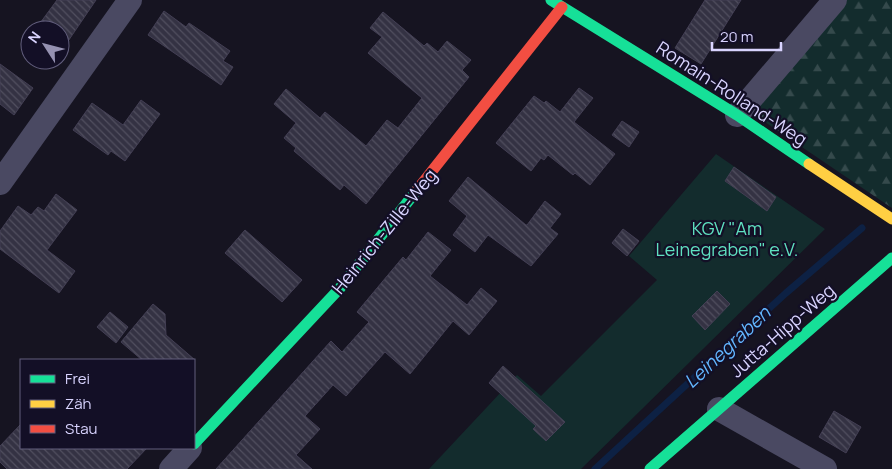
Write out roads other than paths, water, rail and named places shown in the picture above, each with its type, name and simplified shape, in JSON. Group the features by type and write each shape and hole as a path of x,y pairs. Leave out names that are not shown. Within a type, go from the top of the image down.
{"street":[{"path":"0,183 130,0"},
{"name":"Romain-Rolland-Weg","path":"551,0 737,115 892,219"},
{"path":"737,115 835,0"},
{"name":"Heinrich-Zille-Weg","path":"195,443 340,288 562,6"},
{"name":"Jutta-Hipp-Weg","path":"650,469 892,258"},
{"path":"719,409 825,469"},
{"path":"171,469 189,449"}],"waterway":[{"name":"Leinegraben","path":"595,469 786,293 862,228"}],"park label":[{"name":"KGV \"Am Leinegraben\" e.V.","path":"727,238"}]}
